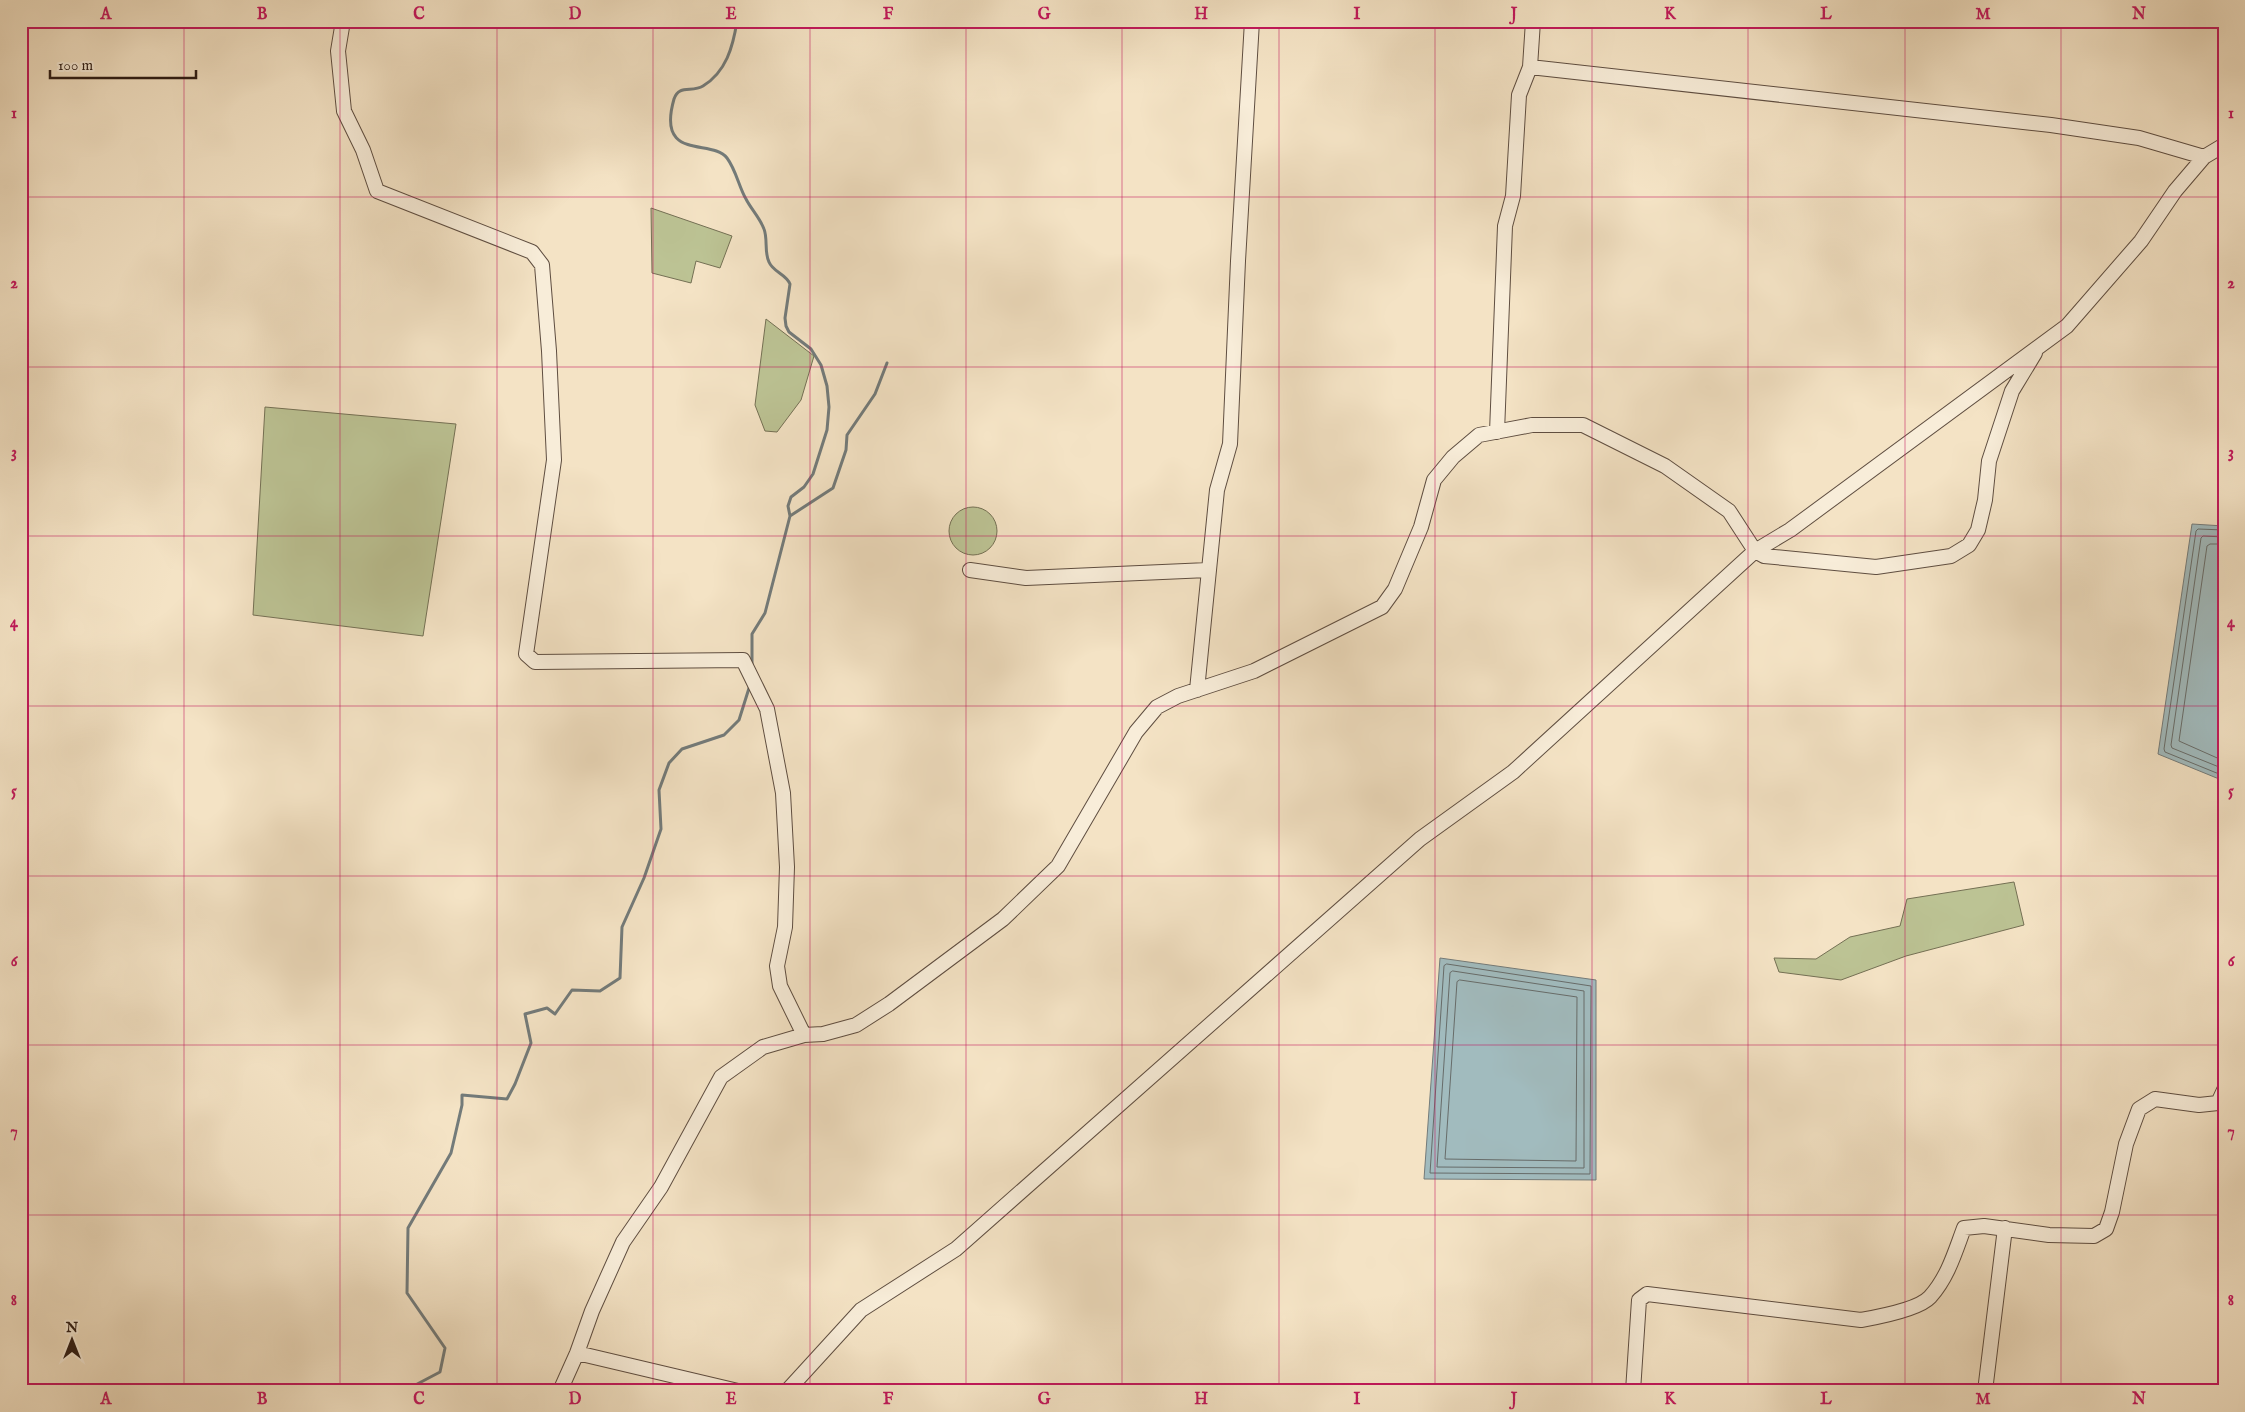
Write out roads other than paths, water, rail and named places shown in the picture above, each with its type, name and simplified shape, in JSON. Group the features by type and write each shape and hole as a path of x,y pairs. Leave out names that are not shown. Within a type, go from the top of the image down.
{"street":[{"path":"343,21 338,51 344,112 363,150 378,191 532,252 542,265 550,351 554,460 526,654 535,662 743,660 767,709 783,793 788,867 785,927 777,966 780,986 804,1035"},
{"path":"1197,690 1217,490 1230,444 1238,261 1252,21"},
{"path":"1497,432 1505,226 1513,196 1519,95 1530,67 1534,21"},
{"path":"1530,67 2051,124 2139,138 2204,157"},
{"path":"787,1391 861,1310 956,1248 1420,838 1513,772 1754,551 1790,530 2067,326 2141,241 2174,192 2204,157 2224,145"},
{"path":"560,1391 577,1353 592,1311 624,1242 661,1187 722,1078 763,1048 804,1035 823,1034 856,1025 889,1004 1003,919 1058,866 1136,732 1157,706 1254,671 1382,607 1395,589 1410,554 1421,527 1434,480 1453,457 1479,436 1532,426 1583,425 1665,466 1729,512 1754,551 1764,556 1876,567 1951,556 1969,545 1978,530 1989,461 2012,391 2038,348"},
{"path":"970,570 1026,578 1208,570"},
{"path":"1633,1391 1639,1300 1647,1294 1861,1320 1895,1313 1929,1298 1948,1270 1964,1228 1984,1226 2049,1235 2094,1236 2106,1228 2112,1212 2126,1144 2139,1109 2154,1099 2199,1105 2218,1103 2224,1090"},
{"path":"1985,1391 2005,1228"},
{"path":"577,1353 738,1391"}],"water":[{"path":"2192,524 2224,526 2224,781 2158,754"},
{"path":"1440,958 1596,980 1596,1180 1424,1179"}],"waterway":[{"path":"737,21 731,49 723,66 703,86 682,90 676,94 670,119 673,132 679,140 688,145 720,152 727,158 748,203 764,229 769,262 790,284 785,318 786,326 789,332 811,349 821,365 827,386 829,407 827,430 813,474 804,487 791,497 788,506 790,516"},
{"path":"752,667 752,634 765,613 790,516 833,488 846,450 847,435 875,394 887,363"},
{"path":"404,1391 440,1372 445,1348 407,1293 408,1228 451,1153 462,1105 462,1095 507,1099 531,1043 525,1014 547,1008 555,1014 572,990 600,991 620,978 622,927 644,878 661,829 659,790 669,763 682,749 724,735 739,720 750,685"}]}
